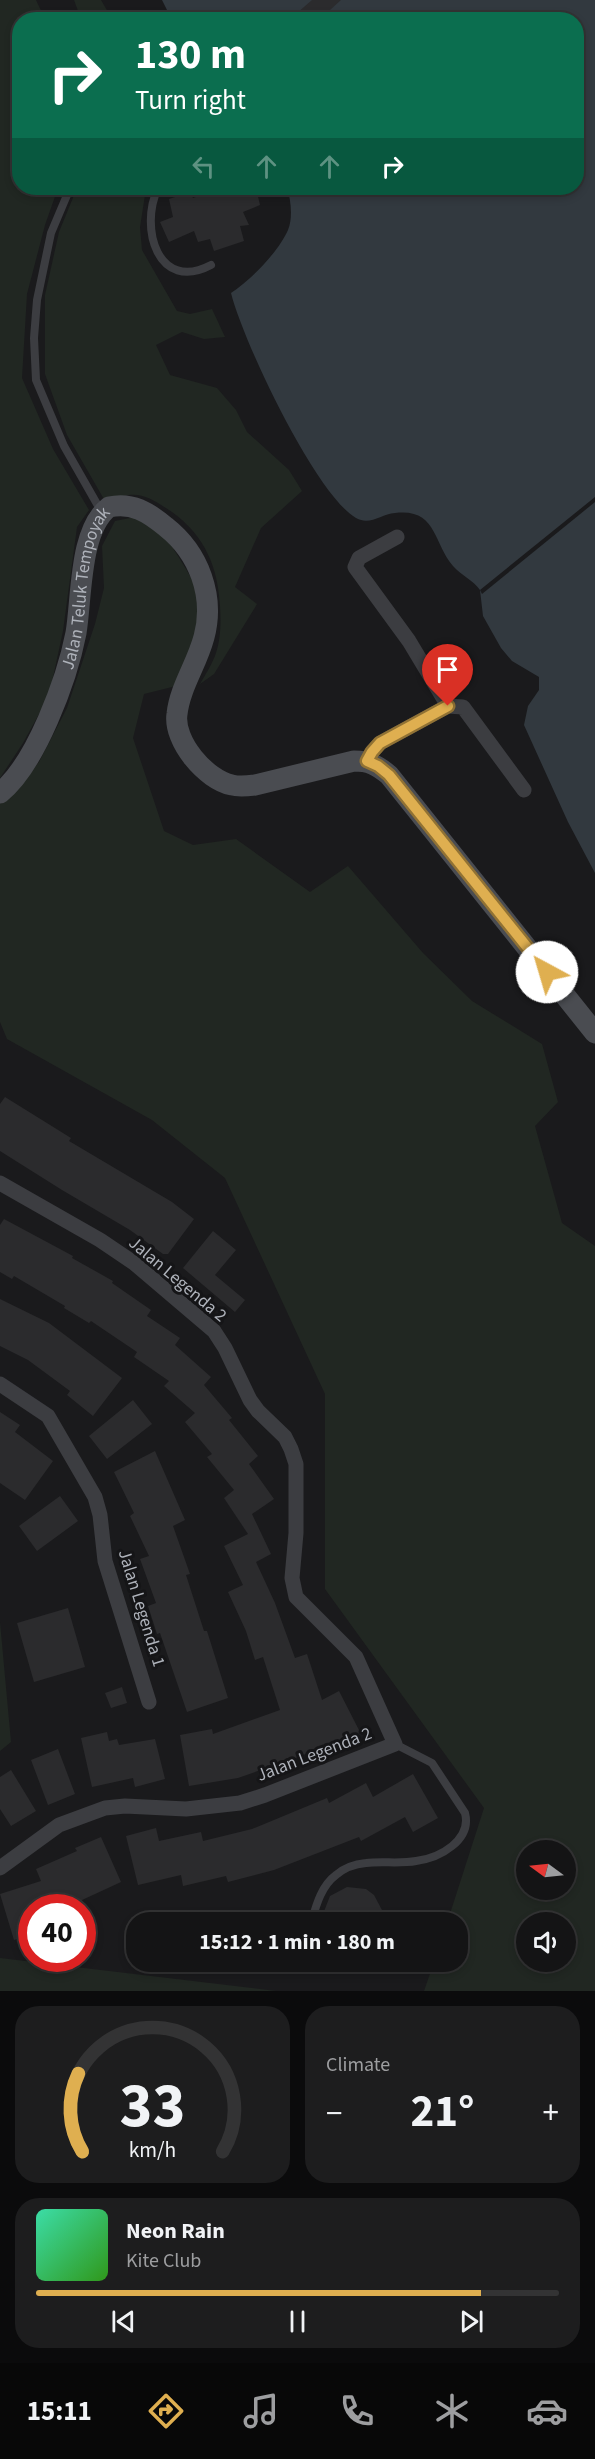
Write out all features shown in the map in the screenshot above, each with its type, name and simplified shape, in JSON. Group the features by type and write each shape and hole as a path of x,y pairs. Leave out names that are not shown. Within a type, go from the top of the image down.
{"street":[{"name":"Jalan Teluk Tempoyak","path":"0,793 18,773 54,710 75,634 91,534 95,522 109,507 129,505 154,517 183,543 195,560 202,576 206,597 204,636 185,684 176,717 182,742 205,769 222,782 240,786 255,785 354,761 367,761"},
{"path":"397,537 358,558 355,567 409,641 448,706"},
{"path":"524,790 463,707 456,705 448,706 380,743 367,761 389,775 595,1033"},
{"name":"Jalan Legenda 2","path":"0,1183 100,1240 134,1263 214,1331 225,1348 250,1400 258,1412 285,1437 296,1464 296,1533 292,1578 296,1598 356,1658 395,1744 240,1803 186,1809 125,1806 105,1808 59,1825 0,1868"},
{"name":"Jalan Legenda 1","path":"0,1384 48,1416 95,1497 100,1515 105,1561 149,1702"}],"lane":[{"path":"67,195 51,233 37,300 34,338 36,380 64,446 102,513"},
{"path":"155,195 149,212 149,230 155,249 172,269 185,273 201,270 211,265"},
{"path":"314,1912 316,1903 326,1886 335,1876 349,1867 364,1863 426,1860 454,1845 465,1831 467,1821 465,1813 432,1763 395,1744"}],"shaded area":[{"path":"0,0 36,0 42,12 12,12 12,195 56,195 45,225 27,294 22,378 53,449 89,510 77,527 63,631 49,696 0,778"},
{"path":"74,0 101,0 108,12 78,12"},
{"path":"162,0 595,0 595,873 568,822 524,725 528,706 539,690 539,677 512,661 501,648 483,616 480,590 453,566 427,522 409,513 395,513 371,520 361,520 339,503 302,449 265,379 231,293 263,265 284,238 290,225 288,195 584,195 584,12 168,12"},
{"path":"74,195 145,195 140,227 142,250 177,311 190,314 212,309 225,337 204,339 182,332 156,345 170,375 217,388 236,410 247,432 289,470 302,491 261,528 235,587 257,604 214,674 200,684 215,656 220,631 219,592 208,553 183,521 147,497 125,495 105,501 67,435 45,374 45,295 59,232"},
{"path":"135,517 150,524 169,542 194,583 197,593 199,605 197,629 176,686 144,694 133,738 164,831 193,845 236,839 310,892 348,866 423,953 472,1001 542,1044 558,1102 535,1126 562,1223 595,1246 595,1991 424,1991 431,1972 468,1972 468,1912 451,1912 484,1808 325,1589 325,1394 225,1178 152,1120 7,1039 0,1022 0,802 18,788 39,762 67,708 95,624 104,588 102,546 115,521"},
{"path":"0,1622 11,1742 0,1751"},
{"path":"0,1958 18,1960 18,1972 96,1972 96,1969 276,1991 0,1991"}],"pier":[{"path":"595,497 595,502 482,594 480,590"}],"building":[{"path":"312,0 341,0 328,12 298,12"},
{"path":"181,195 192,195 193,198 201,195 258,195 260,205 243,212 249,225 240,226 244,241 214,251 210,239 198,242 194,231 169,242 160,222 173,217 169,199"},
{"path":"5,1097 71,1138 69,1141 172,1202 194,1219 168,1254 163,1254 130,1230 0,1151 0,1104"},
{"path":"4,1219 73,1256 72,1258 113,1281 112,1283 151,1310 147,1316 180,1338 175,1345 211,1377 204,1385 232,1418 229,1420 258,1456 249,1464 274,1499 252,1514 271,1554 256,1562 275,1603 295,1658 307,1654 322,1700 339,1691 361,1734 334,1748 332,1743 238,1778 189,1786 180,1735 212,1729 213,1734 280,1710 263,1657 255,1660 246,1631 228,1592 243,1585 224,1546 248,1534 224,1498 234,1490 207,1457 212,1454 185,1422 195,1413 164,1386 169,1381 134,1357 137,1352 91,1321 89,1323 14,1276 12,1279 0,1272 0,1225"},
{"path":"213,1231 236,1250 215,1275 245,1300 235,1312 183,1268"},
{"path":"0,1299 49,1323 122,1378 93,1416 67,1395 70,1391 28,1360 0,1346"},
{"path":"133,1400 152,1424 107,1459 89,1436"},
{"path":"0,1412 20,1425 15,1432 53,1461 25,1500 0,1483"},
{"path":"155,1451 185,1520 173,1526 190,1574 186,1575 228,1698 187,1712 160,1633 157,1634 148,1606 156,1603 140,1559 149,1556 130,1516 134,1513 114,1472"},
{"path":"60,1496 78,1521 37,1551 19,1526"},
{"path":"68,1608 85,1667 34,1682 17,1623"},
{"path":"122,1687 127,1703 111,1708 105,1693"},
{"path":"107,1732 109,1741 117,1739 119,1745 155,1739 165,1779 135,1787 133,1778 92,1787 81,1738"},
{"path":"58,1749 75,1794 48,1805 31,1760"},
{"path":"11,1770 36,1811 11,1826 0,1809 0,1777"},
{"path":"413,1774 438,1818 413,1832 405,1817 361,1841 359,1837 274,1870 228,1882 226,1876 183,1886 181,1875 138,1885 126,1836 156,1828 159,1841 201,1832 203,1841 252,1829 327,1798 329,1803 366,1783 373,1797"},
{"path":"101,1837 121,1882 95,1894 18,1894 18,1939 14,1940 0,1894 41,1881 36,1869 77,1851 75,1848"},
{"path":"347,1887 366,1889 374,1895 383,1912 324,1912 330,1896"}],"route":[{"path":"448,706 380,743 367,761 389,775 547,972"}]}
